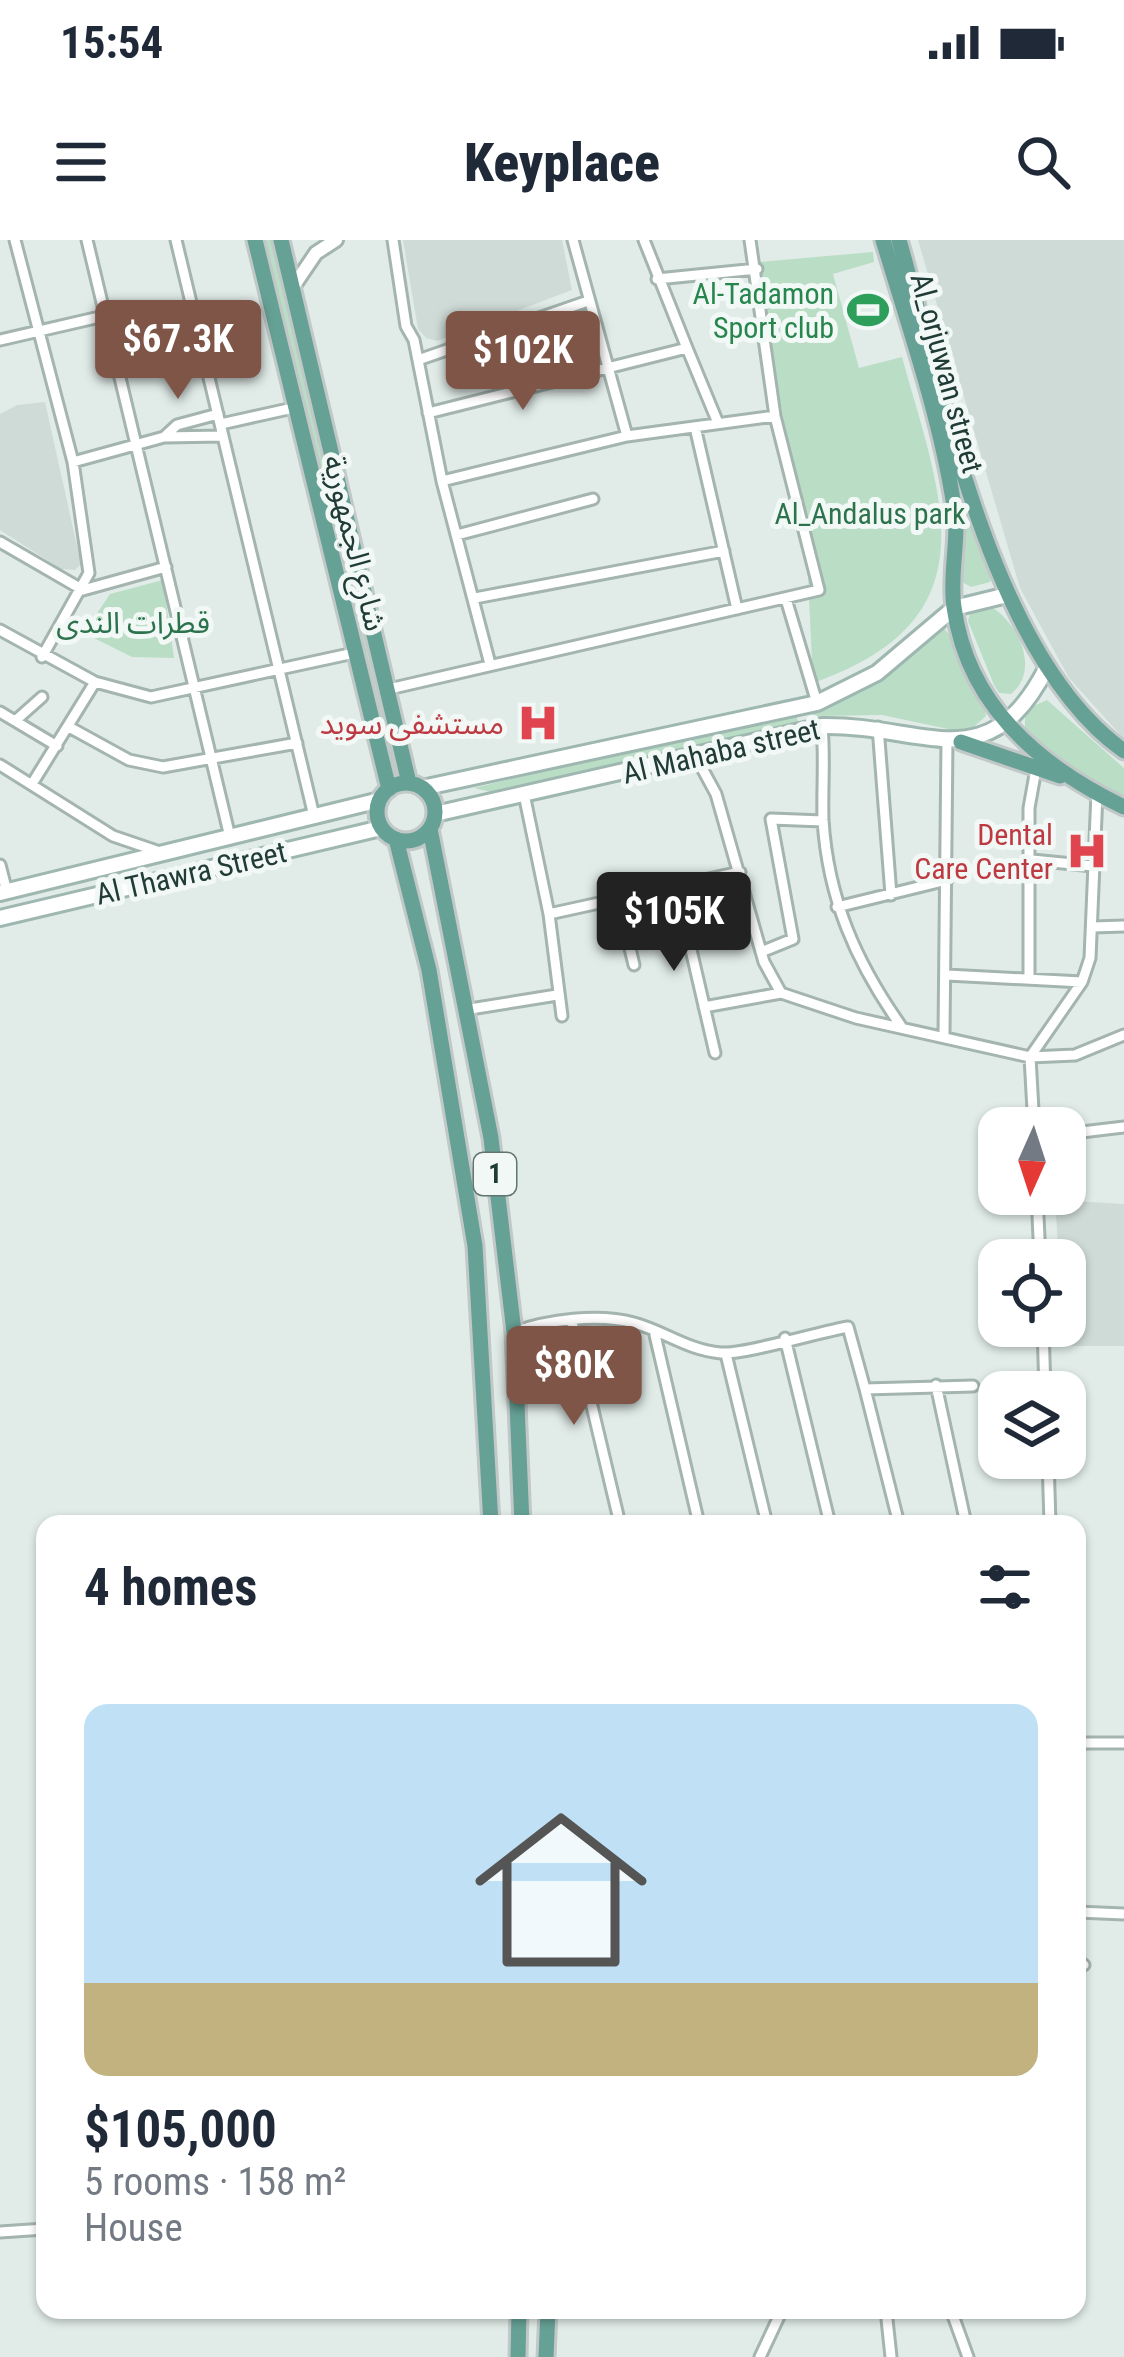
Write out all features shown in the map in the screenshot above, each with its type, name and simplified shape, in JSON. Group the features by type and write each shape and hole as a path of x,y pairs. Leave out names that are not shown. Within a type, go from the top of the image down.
{"main road":[{"name":"شارع الجمهورية","path":"255,240 384,794"},
{"name":"شارع الجمهورية","path":"280,240 295,284 416,786"},
{"name":"Al_orjuwan street","path":"883,240 956,511 954,608 972,671 1005,724"},
{"name":"Al_orjuwan street","path":"899,240 1007,595 1047,668 1102,736 1124,752"},
{"name":"Al Mahaba street","path":"416,786 471,781 817,703 877,673 954,608 1007,595"},
{"path":"954,741 981,739 1005,724 1047,668"},
{"path":"798,708 803,730"},
{"path":"1005,724 1096,794 1124,806"},
{"name":"Al Mahaba street","path":"433,822 476,805 822,726 878,727 954,741"},
{"path":"954,741 1079,782"},
{"path":"471,781 468,791 476,805"},
{"path":"416,786 433,822 415,840 396,839 381,827 384,794 416,786"},
{"name":"Al Thawra Street","path":"4,892 314,817 384,794"},
{"name":"1","path":"433,822 448,931 491,1138 514,1332 522,1515"},
{"name":"Al Thawra Street","path":"0,918 381,827"},
{"name":"1","path":"396,839 429,970 475,1246 490,1515"},
{"path":"25,888 32,910"},
{"path":"411,900 422,888 431,889 448,931"},
{"path":"475,1246 503,1243"},
{"path":"518,2357 519,2319"},
{"path":"546,2357 548,2319"}],"street":[{"path":"15,240 74,462 89,574 42,656"},
{"path":"88,240 230,837"},
{"path":"176,240 314,817"},
{"path":"295,284 320,246 336,240"},
{"path":"393,240 406,326 490,664"},
{"path":"573,240 627,436"},
{"path":"644,240 718,423"},
{"path":"389,689 819,590 775,416 750,240"},
{"path":"657,279 757,269"},
{"path":"418,360 588,301"},
{"path":"0,340 104,316"},
{"path":"428,412 687,348"},
{"path":"74,462 293,408"},
{"path":"442,481 627,436 775,416"},
{"path":"164,437 177,425 220,425"},
{"path":"695,427 737,609"},
{"path":"458,535 593,499"},
{"path":"0,542 83,590 166,567"},
{"path":"475,598 724,551"},
{"path":"786,599 817,703"},
{"path":"0,630 95,682 152,697 354,653"},
{"path":"32,784 95,682"},
{"path":"15,721 42,697"},
{"path":"0,712 57,746"},
{"path":"822,726 823,820 837,907 859,962 901,1026"},
{"path":"69,727 129,760 163,767 209,763 297,743"},
{"path":"878,727 891,895"},
{"path":"944,1034 954,741"},
{"path":"696,757 716,794 761,952 781,993"},
{"path":"0,765 113,836 163,853"},
{"path":"1029,978 1029,808 1036,769"},
{"path":"524,794 550,914 562,1016"},
{"path":"1033,1107 1030,1057 1082,982 1093,927 1096,794"},
{"path":"761,952 793,939 776,870 771,819 823,820"},
{"path":"1032,860 1093,866"},
{"path":"0,865 4,892"},
{"path":"550,914 740,872"},
{"path":"837,907 947,880"},
{"path":"676,885 715,1053"},
{"path":"618,899 634,965"},
{"path":"1093,927 1124,926"},
{"path":"947,975 1082,982"},
{"path":"704,1006 781,993 856,1018 944,1034 1030,1057 1075,1055 1124,1035"},
{"path":"464,1010 557,995"},
{"path":"1086,1132 1124,1127"},
{"path":"514,1332 541,1322 638,1324 689,1349 726,1354 848,1327 897,1515"},
{"path":"572,1322 618,1515"},
{"path":"655,1335 697,1515"},
{"path":"785,1338 828,1515"},
{"path":"726,1354 764,1515"},
{"path":"936,1385 964,1515"},
{"path":"865,1389 974,1386"},
{"path":"1049,1479 1050,1515"},
{"path":"1086,1743 1124,1743"},
{"path":"1086,1912 1124,1914"},
{"path":"0,2232 36,2230"},
{"path":"764,2355 778,2319"},
{"path":"887,2319 891,2357"},
{"path":"954,2319 968,2357"}],"shaded area":[{"path":"403,240 562,240 572,290 437,341 426,338 418,329"},
{"path":"918,240 1124,240 1124,739 1069,678 1020,588"},
{"path":"45,402 81,564 75,570 61,569 0,530 0,414 17,405"},
{"path":"1086,1202 1124,1204 1124,1346 1086,1346 1086,1239 1058,1239 1056,1215 1086,1215"}],"green space":[{"path":"263,240 273,240 399,770 391,772"},
{"name":"Al_Andalus park","path":"873,252 874,262 833,274 859,368 902,357 930,458 941,549 932,589 910,625 871,656 813,683 808,576 758,262"},
{"path":"969,497 992,575 990,582 971,587 962,582 963,499"},
{"name":"قطرات الندى","path":"163,580 174,658 132,657 84,633 110,594"},
{"path":"990,606 1009,623 1022,647 1024,672 1011,694 999,693 994,685 968,621 970,613"},
{"path":"943,628 963,656 984,707 986,716 967,733 882,715 813,716 810,706 837,698"},
{"path":"1047,700 1124,768 1124,796 1070,767 1025,730 1025,710"},
{"path":"795,711 799,725 491,792 474,788"}],"place":[{"name":"Al-Tadamon Sport club","path":"868,310"},
{"name":"مستشفى سويد","path":"538,723"},
{"name":"Dental Care Center","path":"1087,851"}]}
